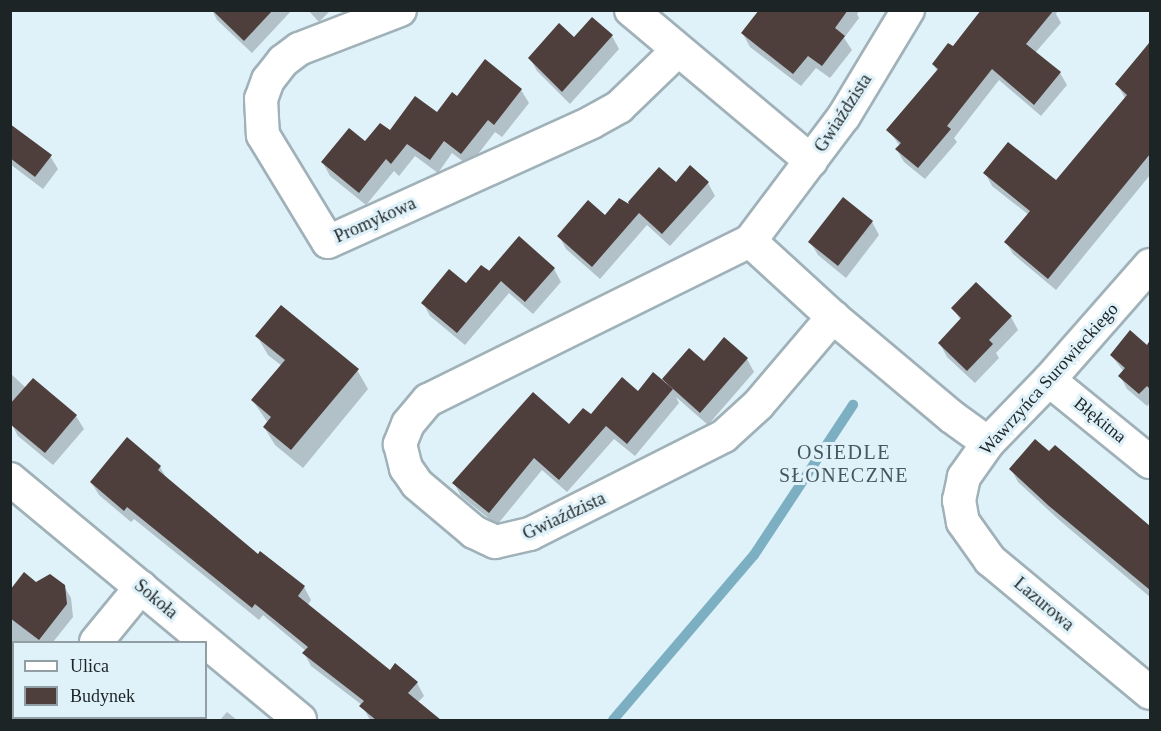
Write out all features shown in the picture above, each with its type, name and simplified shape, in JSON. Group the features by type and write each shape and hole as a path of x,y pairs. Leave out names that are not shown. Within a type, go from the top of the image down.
{"street":[{"name":"Promykowa","path":"400,10 299,49 283,61 268,80 261,99 263,135 328,242 592,122 620,106 676,51"},
{"path":"631,10 676,51 811,161"},
{"name":"Gwiaździsta","path":"833,317 758,405 724,436 531,534 495,542 474,532 417,484 406,468 400,444 408,424 428,400 750,241 844,116 908,10"},
{"path":"750,241 833,317 952,417 988,442"},
{"name":"Wawrzyńca Surowieckiego","path":"959,500 964,477 988,442 1049,380 1150,265"},
{"name":"Błękitna","path":"1049,380 1150,462"},
{"name":"Sokoła","path":"10,478 206,641"},
{"name":"Lazurowa","path":"959,500 963,522 990,560 1150,693"},
{"path":"97,641 141,587"},
{"name":"Sokoła","path":"207,642 300,720"}],"building":[{"path":"212,10 273,10 244,41"},
{"path":"759,10 848,10 835,28 845,36 822,66 808,56 793,74 741,33"},
{"path":"981,10 1054,10 1026,44 1061,72 1034,105 992,69 947,126 951,129 918,168 895,149 901,143 886,130 938,69 932,64 948,43 953,46"},
{"path":"592,17 613,35 562,92 528,58 559,23 574,37"},
{"path":"1150,42 1150,154 1048,279 1004,242 1030,211 983,173 1008,142 1056,180 1127,95 1115,84"},
{"path":"485,59 522,89 494,125 488,120 461,154 444,141 430,160 407,144 391,164 386,159 359,193 321,162 349,128 365,141 380,123 390,130 415,96 437,112 452,92 457,96"},
{"path":"10,124 52,155 35,177 10,158"},
{"path":"690,165 709,182 662,234 639,213 592,267 557,236 588,200 605,215 619,198 629,204 628,202 659,167 676,182"},
{"path":"843,197 873,221 838,266 808,242"},
{"path":"519,236 555,268 525,302 501,281 457,333 421,303 449,269 466,283 481,265 489,271"},
{"path":"976,282 1012,316 989,340 993,344 967,371 938,343 961,318 951,308"},
{"path":"281,305 359,369 291,450 263,427 271,417 251,400 285,360 255,336"},
{"path":"1130,330 1147,345 1150,340 1150,389 1147,386 1139,394 1118,376 1125,368 1110,355"},
{"path":"724,337 748,358 700,413 662,379 689,348 704,361"},
{"path":"653,372 673,389 627,444 606,426 559,480 534,458 489,513 452,483 533,392 569,424 583,408 591,414 622,377 638,391"},
{"path":"33,378 77,415 45,453 10,424 10,404"},
{"path":"127,437 161,466 158,470 258,554 260,551 305,586 298,596 390,670 395,663 418,682 408,693 441,720 376,720 359,706 364,701 302,653 308,647 255,604 252,608 127,507 124,511 90,482"},
{"path":"1035,439 1049,451 1055,445 1150,526 1150,590 1049,506 1009,469"},
{"path":"24,572 36,582 50,574 65,585 67,604 39,640 10,618 10,590"}],"waterway":[{"path":"613,720 754,555 853,405"}],"district":[{"name":"OSIEDLE SŁONECZNE","path":"844,464"}]}
